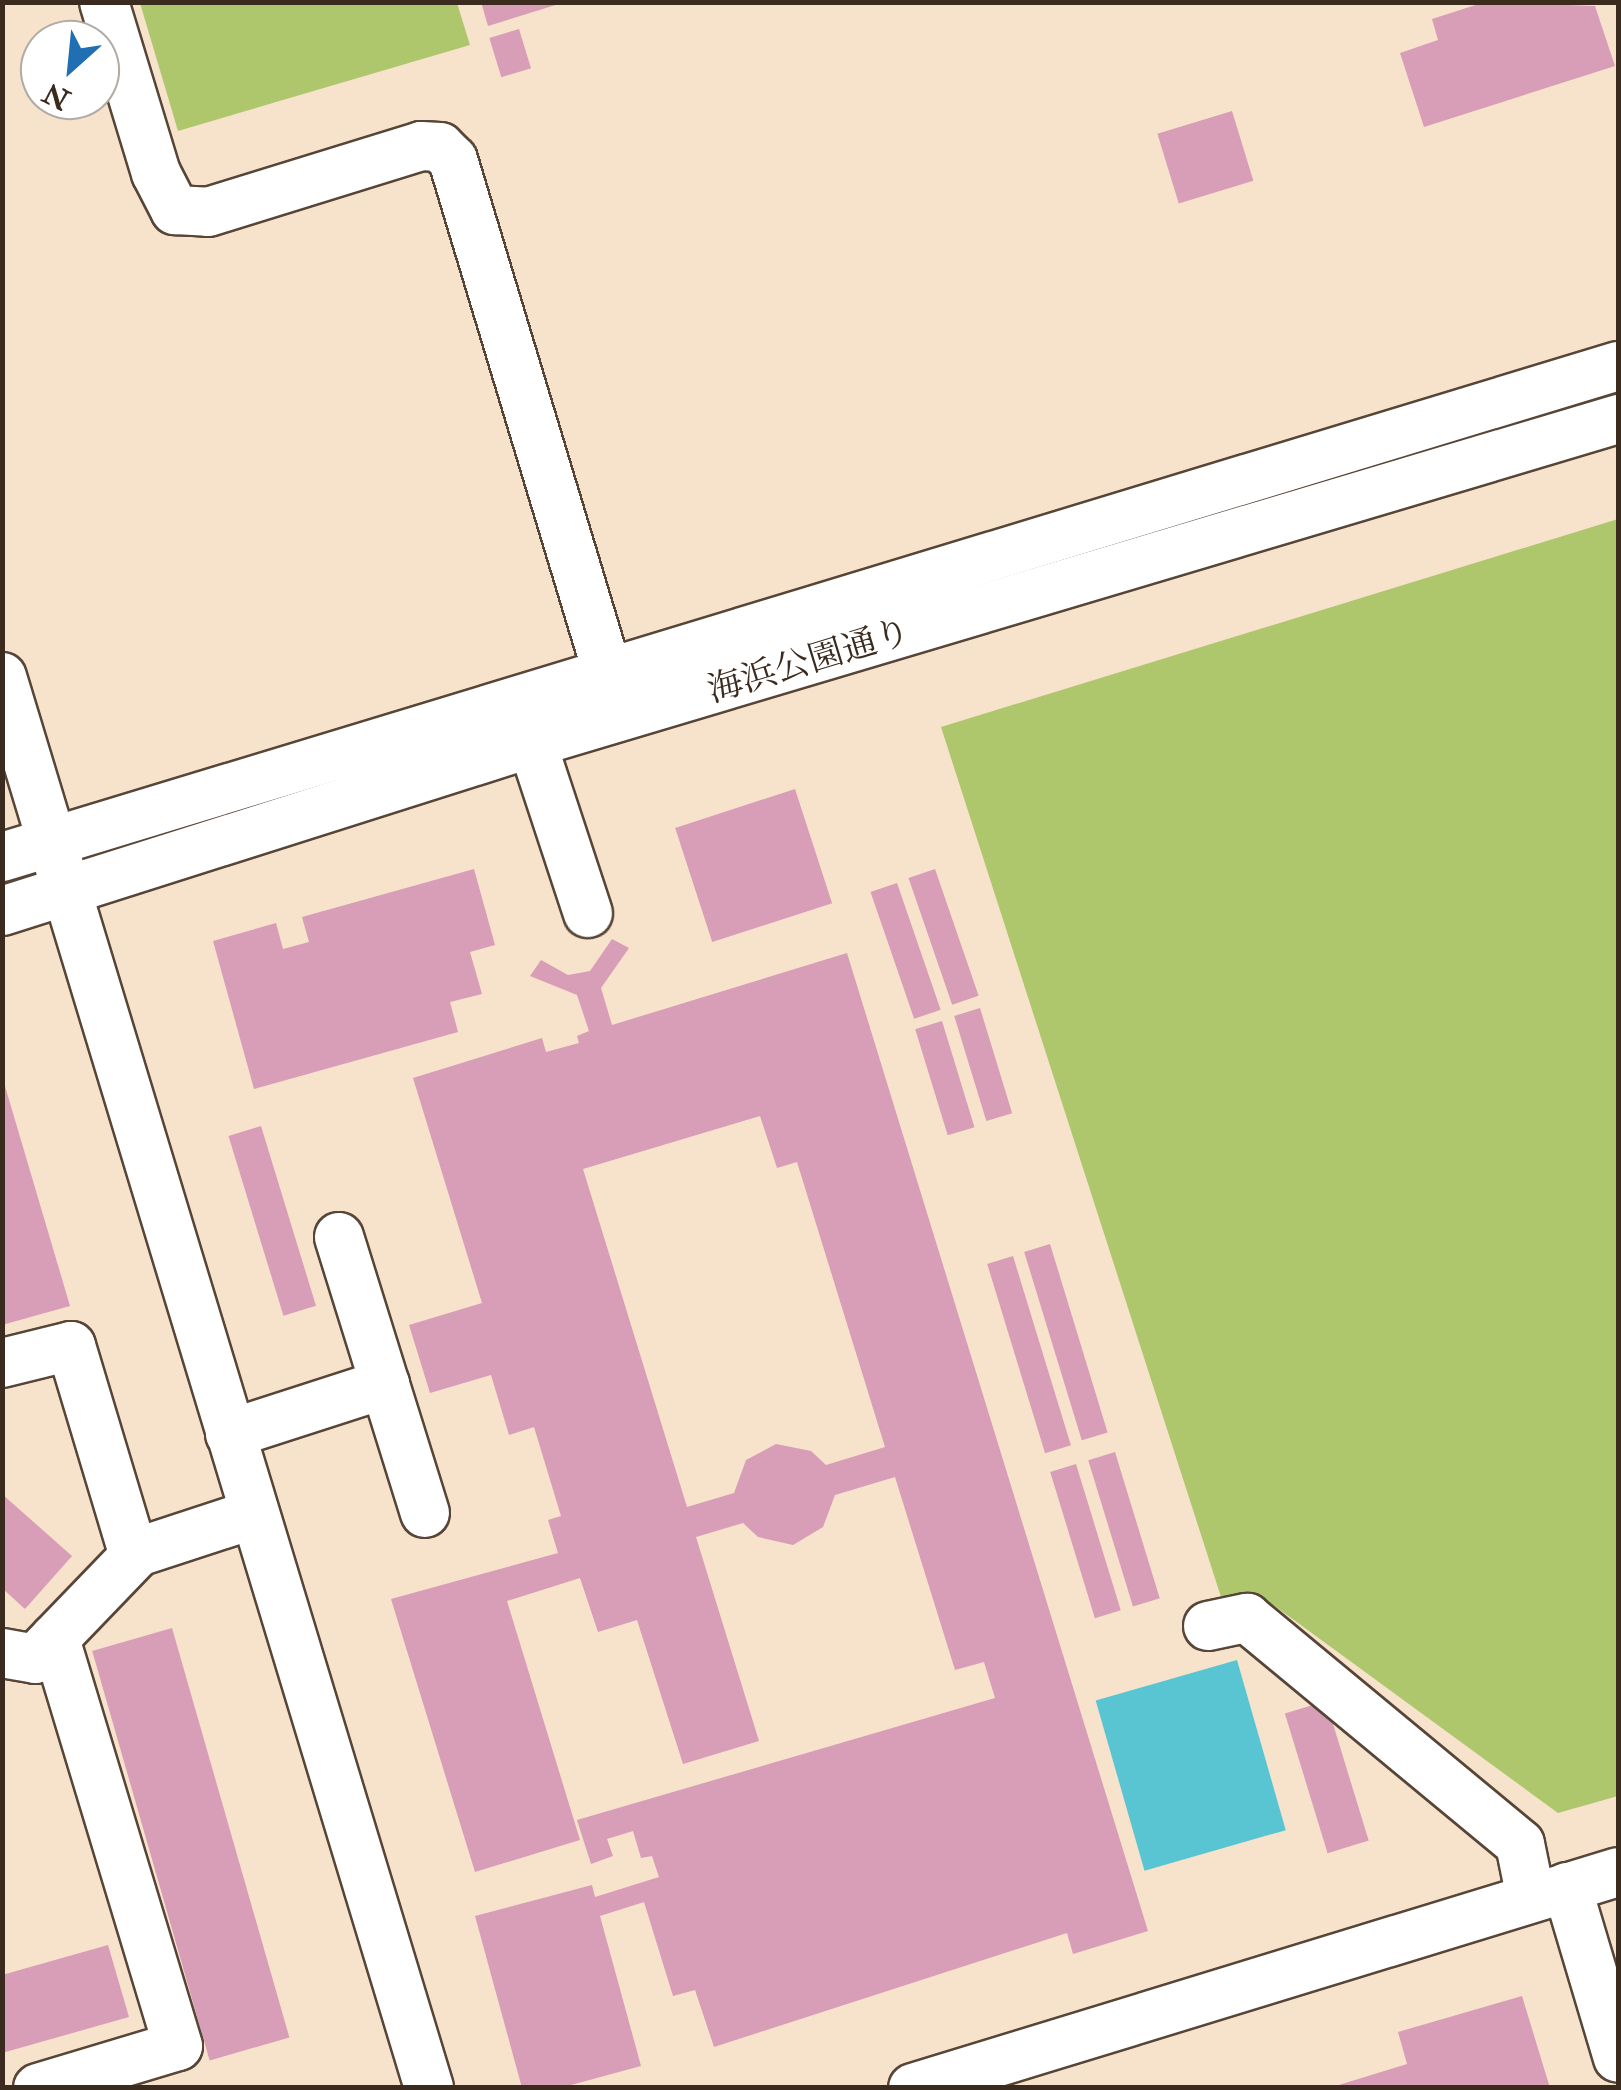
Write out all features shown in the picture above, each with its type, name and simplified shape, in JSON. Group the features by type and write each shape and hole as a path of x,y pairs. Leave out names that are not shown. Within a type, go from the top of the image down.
{"street":[{"path":"104,2 156,172 174,210 208,212 421,146 440,147 453,160 608,674"},
{"name":"海浜公園通り","path":"2,857 1618,366"},
{"name":"海浜公園通り","path":"2,911 532,743 1618,419"},
{"path":"2,677 430,2088"},
{"path":"532,743 588,912"},
{"path":"339,1236 424,1513"},
{"path":"2,1362 71,1346 134,1556"},
{"path":"230,1434 385,1384"},
{"path":"2,1654 35,1659 134,1556 162,1539 254,1514"},
{"path":"1208,1626 1247,1618 1520,1844 1549,1893 1618,2058"},
{"path":"38,2088 178,2046 55,1638"},
{"path":"913,2088 1618,1872"}],"green space":[{"path":"140,3 457,3 470,45 178,131"},
{"path":"1618,519 1618,1796 1558,1813 1257,1593 1222,1600 941,727"}],"water":[{"path":"1237,1660 1286,1830 1144,1871 1096,1701"}],"building":[{"path":"481,2 561,2 562,3 488,26"},
{"path":"1485,2 1595,6 1615,66 1424,127 1400,53 1438,40 1432,19"},
{"path":"519,29 531,68 501,77 489,38"},
{"path":"1232,111 1253,181 1179,204 1157,134"},
{"path":"795,789 832,903 712,942 675,828"},
{"path":"474,869 495,945 470,952 482,994 450,1002 458,1032 254,1089 213,941 276,923 283,949 309,942 302,917"},
{"path":"935,869 979,996 952,1005 909,878"},
{"path":"897,883 941,1010 914,1019 871,892"},
{"path":"612,939 629,948 601,988 612,1025 847,953 1148,1931 1073,1954 1067,1933 714,2047 695,1990 673,1996 644,1902 600,1916 641,2066 560,2088 522,2088 475,1916 592,1885 595,1897 659,1877 652,1856 641,1858 633,1831 607,1839 613,1856 591,1864 577,1820 995,1698 984,1662 955,1670 895,1477 835,1495 823,1527 793,1545 758,1537 743,1523 696,1537 759,1741 683,1764 637,1620 598,1632 580,1578 507,1601 580,1840 475,1872 391,1599 558,1553 548,1520 561,1516 534,1427 509,1435 491,1375 430,1393 409,1325 482,1303 413,1078 542,1038 546,1052 579,1043 577,1036 589,1031 577,995 530,976 541,960 568,975 590,971","holes":["760,1116 777,1168 797,1162 885,1447 826,1465 811,1451 776,1444 746,1460 734,1493 687,1507 583,1169"]},
{"path":"980,1008 1012,1113 986,1121 954,1016"},
{"path":"942,1021 974,1127 948,1135 915,1029"},
{"path":"2,1076 70,1306 2,1325"},
{"path":"261,1126 316,1306 283,1316 228,1136"},
{"path":"1050,1244 1108,1432 1082,1440 1024,1252"},
{"path":"1013,1256 1071,1445 1045,1453 987,1264"},
{"path":"1115,1452 1160,1598 1133,1607 1088,1460"},
{"path":"1076,1464 1121,1610 1095,1618 1050,1472"},
{"path":"2,1494 72,1556 25,1609 2,1588"},
{"path":"172,1628 289,2037 210,2060 92,1651"},
{"path":"1326,1701 1369,1841 1328,1853 1285,1714"},
{"path":"108,1945 129,2017 2,2053 2,1975"},
{"path":"1522,1996 1550,2088 1329,2088 1407,2064 1398,2032"}]}
